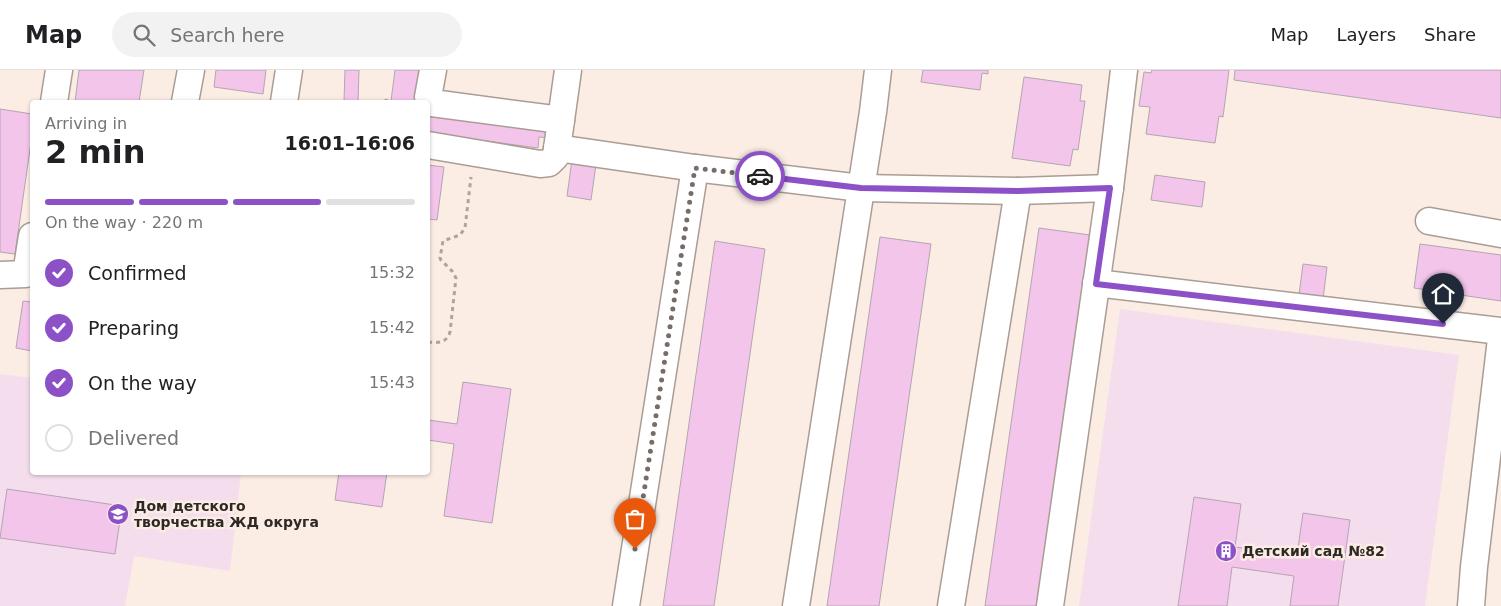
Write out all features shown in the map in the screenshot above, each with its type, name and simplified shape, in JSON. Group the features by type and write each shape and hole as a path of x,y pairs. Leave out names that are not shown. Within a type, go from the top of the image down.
{"lane":[{"path":"54,100 59,70"},
{"path":"185,100 191,70"},
{"path":"284,100 289,70"},
{"path":"433,70 428,97 432,103 561,120"},
{"path":"430,145 540,164 549,163 556,156 558,148 568,70"},
{"path":"796,606 878,70"},
{"path":"1050,606 1110,188 1124,70"},
{"path":"558,148 695,168 861,188 1018,191 1110,188"},
{"path":"626,606 695,168"},
{"path":"951,606 1018,191"},
{"path":"1429,221 1501,234"},
{"path":"0,275 29,275 30,262"},
{"path":"1096,284 1501,331"},
{"path":"1471,606 1501,339"}],"path":[{"path":"430,342 444,341 450,332 456,278 440,258 443,241 460,235 465,228 471,178 469,170"}],"shaded area":[{"path":"1120,309 1459,355 1425,606 1079,606"},
{"name":"Дом детского творчества ЖД округа","path":"0,374 30,378 30,475 241,475 230,571 134,556 125,606 0,606"}],"building":[{"path":"79,70 144,70 139,100 75,100"},
{"path":"216,70 266,70 263,94 214,87"},
{"path":"345,70 359,70 358,100 344,100"},
{"path":"395,70 421,70 417,100 391,100"},
{"path":"923,70 988,70 988,74 982,73 980,90 921,82"},
{"path":"1152,70 1229,70 1223,117 1219,116 1215,143 1146,134 1150,107 1139,106 1144,72 1151,73"},
{"path":"1235,70 1501,70 1501,118 1234,80"},
{"path":"1024,77 1082,85 1080,101 1085,101 1078,150 1073,149 1070,166 1012,158"},
{"path":"430,106 553,124 551,138 539,137 538,148 430,133"},
{"path":"0,109 30,114 30,149 15,254 0,252"},
{"path":"572,160 596,164 591,200 567,196"},
{"path":"430,165 444,167 437,220 430,219"},
{"path":"1155,175 1205,182 1202,207 1151,200"},
{"path":"1039,228 1090,235 1037,606 985,606"},
{"path":"880,237 931,244 879,606 827,606"},
{"path":"715,241 765,249 714,606 663,606"},
{"path":"1420,244 1501,255 1501,301 1414,288"},
{"path":"1303,264 1327,267 1323,299 1299,295"},
{"path":"23,301 30,302 30,351 16,348"},
{"path":"463,382 511,389 492,523 444,516 454,444 430,440 430,420 457,424"},
{"path":"339,475 387,475 382,507 335,500"},
{"path":"7,489 122,506 115,554 0,538"},
{"name":"Детский сад №82","path":"1194,497 1241,504 1235,547 1297,555 1303,513 1350,520 1338,606 1290,606 1294,576 1232,567 1227,606 1178,606"}],"way so far":[{"path":"635,549 695,168 760,176"}],"place":[{"name":"Дом детского творчества ЖД округа","path":"118,514"},
{"name":"Детский сад №82","path":"1226,551"}],"route":[{"path":"760,176 861,188 1018,191 1110,188 1096,284 1443,324"}]}
